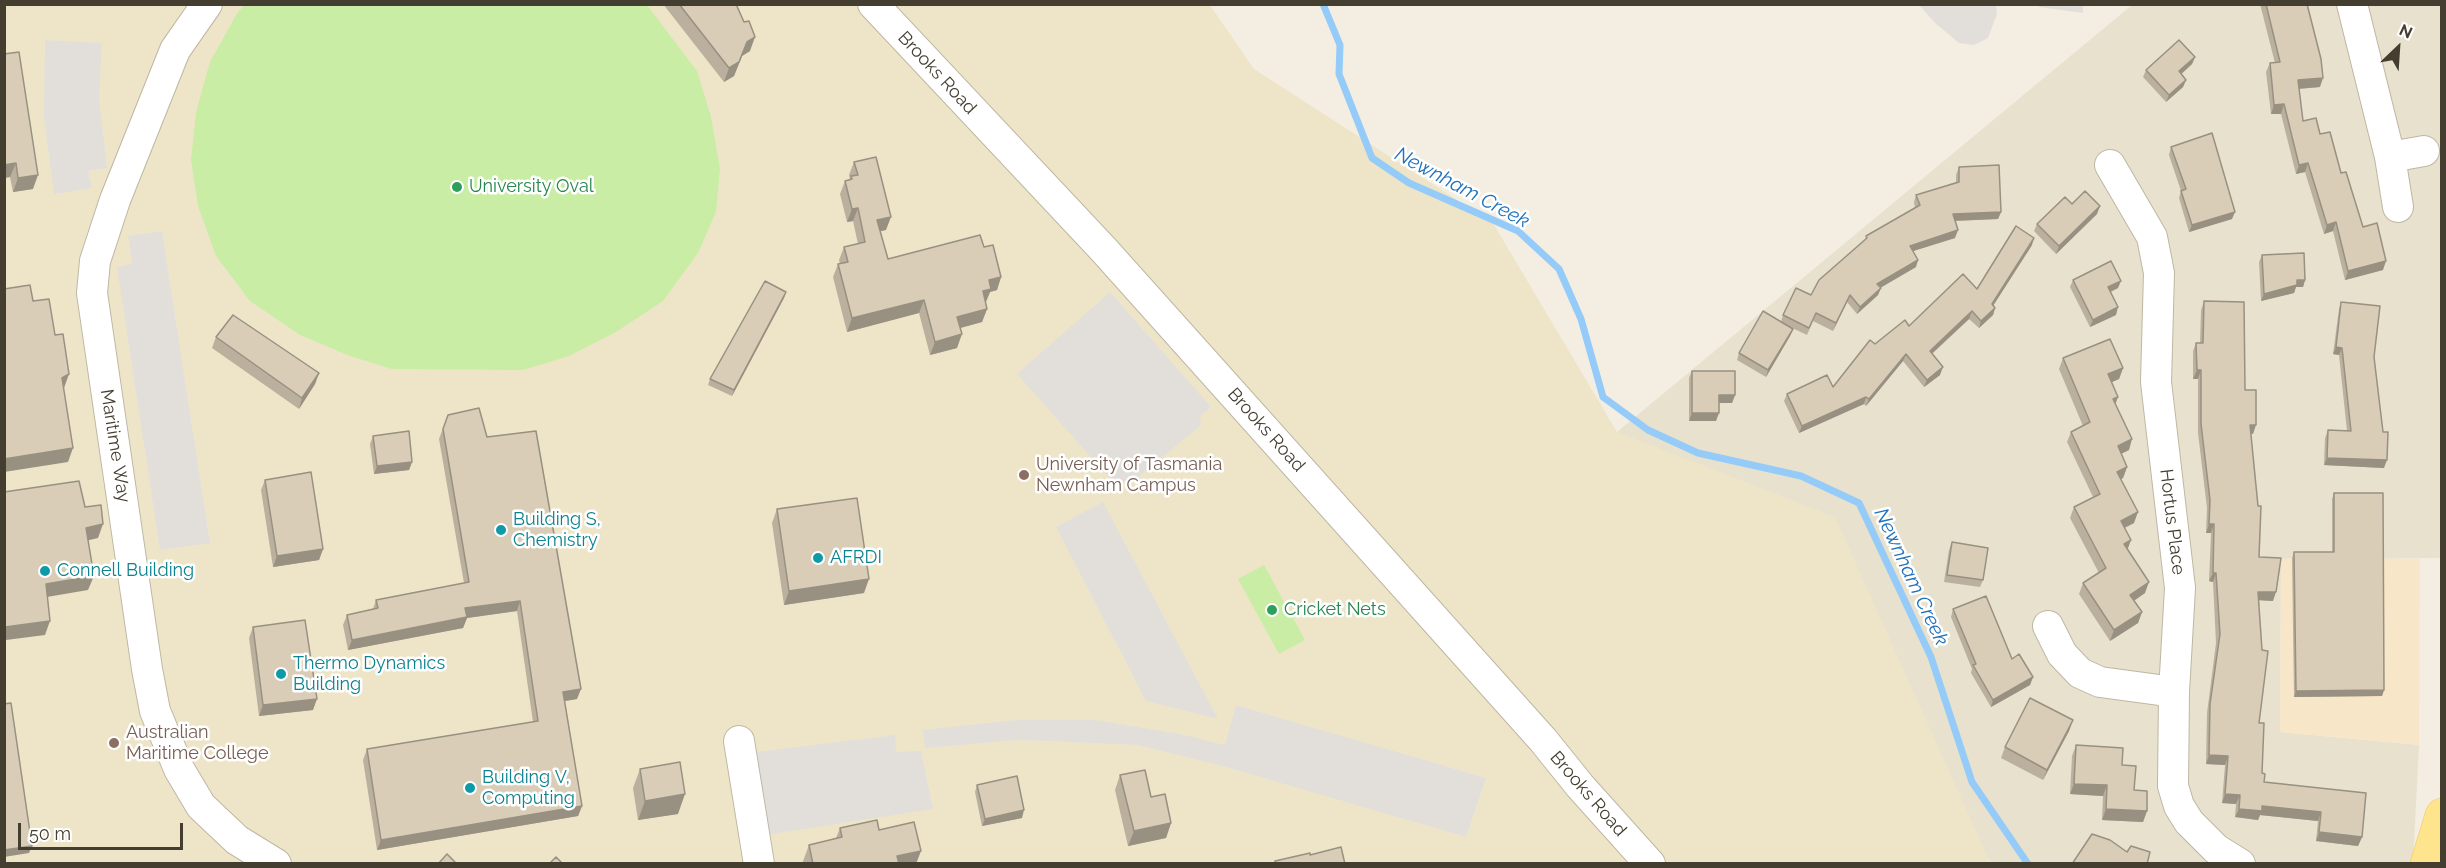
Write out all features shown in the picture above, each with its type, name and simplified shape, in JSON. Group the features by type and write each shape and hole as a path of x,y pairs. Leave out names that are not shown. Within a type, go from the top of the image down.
{"main road":[{"path":"2427,864 2442,815"}],"street":[{"name":"Maritime Way","path":"207,4 175,50 114,200 95,261 92,293 155,711 179,769 201,806 237,840 276,864"},
{"name":"Brooks Road","path":"873,4 1104,250 1543,740 1580,786 1650,864"},
{"path":"2352,4 2390,157 2398,207"},
{"path":"2390,157 2424,151"},
{"name":"Hortus Place","path":"2110,165 2152,237 2158,263 2156,382 2180,588 2174,692 2172,769 2174,786 2188,822 2202,837 2240,864"},
{"path":"2048,626 2062,654 2080,673 2100,682 2174,692"},
{"path":"739,741 759,864"}],"shaded area":[{"name":"University of Tasmania Newnham Campus","path":"5,4 1210,5 1254,69 1493,223 1617,432 1835,517 1992,863 5,864"},
{"path":"2039,4 2083,5 2083,13 2039,7"},
{"path":"1919,5 1996,5 1997,14 1988,38 1974,45 1959,43 1935,23"},
{"path":"2132,5 2441,5 2441,558 2281,560 2280,732 2419,745 2413,863 1992,863 1617,432"},
{"path":"45,40 102,43 99,98 107,168 88,171 92,188 54,194 44,117"},
{"path":"162,231 210,543 160,550 117,267 132,264 128,236"},
{"path":"1110,292 1211,407 1200,416 1201,425 1131,483 1115,484 1017,374"},
{"path":"1103,502 1218,719 1146,701 1056,527"},
{"path":"2281,559 2420,559 2419,745 2280,732"},
{"path":"1236,705 1486,778 1466,837 1219,765 1138,745 1020,740 925,748 923,730 1016,720 1095,720 1180,734 1225,745"},
{"path":"895,735 896,752 921,751 933,809 766,835 756,752"}],"green space":[{"name":"University Oval","path":"244,5 647,5 697,71 711,117 720,169 716,212 698,253 663,301 616,332 569,356 523,370 392,369 350,356 300,335 250,301 216,256 198,206 191,160 196,112 210,62"},
{"name":"Cricket Nets","path":"1264,565 1305,640 1279,654 1238,579"}],"building":[{"path":"679,4 736,4 744,22 749,21 755,37 747,42 739,62 729,68"},
{"path":"2266,4 2307,4 2321,59 2323,78 2298,80 2303,121 2316,118 2320,134 2330,132 2341,173 2346,172 2363,227 2377,223 2386,261 2348,271 2336,222 2327,225 2308,163 2299,165 2284,104 2274,105 2270,63 2280,62"},
{"path":"2179,40 2195,57 2179,71 2186,80 2169,95 2146,70"},
{"path":"19,52 38,175 18,178 16,163 4,165 4,54"},
{"path":"2212,133 2235,212 2192,225 2181,191 2186,189 2171,147"},
{"path":"876,157 891,217 877,220 888,259 980,235 984,247 993,245 1001,277 989,280 991,289 983,291 987,309 957,317 962,334 935,342 924,300 852,318 838,264 848,262 844,247 865,242 858,208 852,209 845,181 852,179 851,176 858,175 854,162"},
{"path":"1999,165 2001,212 1953,214 1958,230 1910,246 1918,260 1877,284 1881,288 1860,307 1850,295 1836,323 1816,313 1809,328 1783,315 1796,288 1811,295 1819,280 1867,238 1866,236 1920,205 1916,195 1959,182 1959,167"},
{"path":"2085,191 2100,206 2059,246 2037,224 2065,197 2072,204"},
{"path":"2016,226 2034,238 1992,304 1995,308 1981,321 1972,311 1930,351 1943,367 1927,380 1906,354 1869,399 1866,397 1802,426 1787,394 1827,375 1833,387 1870,340 1875,344 1905,320 1909,326 1963,274 1977,289"},
{"path":"2304,253 2305,280 2297,280 2297,285 2264,294 2262,255"},
{"path":"2111,261 2121,281 2108,287 2118,307 2093,320 2073,280"},
{"path":"765,281 786,292 734,390 710,379"},
{"path":"30,285 33,301 49,299 55,335 63,334 69,374 62,378 73,448 4,459 4,289"},
{"path":"2204,301 2244,302 2245,390 2256,390 2256,425 2250,425 2258,506 2261,506 2259,557 2281,558 2276,592 2258,592 2262,650 2268,651 2259,723 2264,723 2262,773 2265,774 2264,782 2366,793 2362,837 2319,832 2321,812 2262,806 2262,811 2239,809 2240,795 2225,794 2228,756 2209,755 2210,704 2220,634 2216,573 2213,573 2214,524 2209,524 2210,500 2201,424 2201,370 2197,370 2196,343 2203,343"},
{"path":"2341,302 2380,306 2374,357 2383,432 2388,432 2387,460 2327,458 2328,430 2351,431 2342,348 2336,347"},
{"path":"1763,311 1793,329 1768,370 1739,353"},
{"path":"233,315 319,373 302,398 216,337"},
{"path":"2110,339 2123,368 2108,374 2118,397 2113,399 2132,439 2118,446 2127,467 2117,472 2138,512 2121,521 2131,540 2124,544 2149,582 2130,595 2142,612 2114,630 2083,583 2106,568 2074,507 2100,494 2071,432 2090,422 2063,358"},
{"path":"1692,371 1735,371 1735,395 1719,395 1719,413 1692,413"},
{"path":"479,408 487,437 536,431 581,689 563,692 582,806 381,840 367,749 538,721 520,601 465,608 467,617 352,640 347,615 378,608 376,600 469,582 443,429 448,415"},
{"path":"409,431 412,462 377,466 373,436"},
{"path":"311,472 323,549 277,556 265,480"},
{"name":"Connell Building","path":"79,481 85,507 101,505 103,524 86,528 94,576 46,584 50,621 5,627 6,639 4,639 4,492"},
{"path":"2334,493 2383,493 2384,690 2296,691 2294,552 2334,552"},
{"name":"AFRDI","path":"857,498 869,579 789,591 777,509"},
{"path":"1952,542 1988,548 1983,580 1947,575"},
{"path":"1986,596 2012,659 2019,654 2033,677 1993,700 1973,665 1976,664 1953,609"},
{"name":"Thermo Dynamics Building","path":"305,620 317,699 263,705 253,627"},
{"path":"2030,698 2073,720 2047,770 2005,747"},
{"path":"11,703 32,846 4,850 4,704"},
{"path":"2076,745 2123,748 2122,765 2136,766 2134,790 2147,791 2147,811 2106,809 2107,785 2074,784"},
{"path":"680,762 685,794 645,801 640,769"},
{"path":"1145,770 1151,797 1165,794 1171,823 1134,831 1120,775"},
{"path":"1017,776 1024,810 985,819 977,785"},
{"path":"877,820 879,830 914,822 921,851 897,856 899,864 813,864 809,845 842,837 840,828"},
{"path":"2092,834 2110,840 2127,852 2131,846 2150,852 2147,864 2072,864"},
{"path":"1341,847 1345,864 1276,864 1275,861 1310,853 1310,855"},
{"path":"447,854 457,864 438,864"},
{"path":"556,857 563,864 549,864"}],"waterway":[{"name":"Newnham Creek","path":"1323,4 1340,45 1339,74 1372,158 1409,183 1518,231 1559,269 1581,319 1603,397 1648,430 1698,453 1801,476 1859,503 1931,657 1972,782 2028,864"}],"place":[{"name":"University Oval","path":"457,187"},
{"name":"University of Tasmania Newnham Campus","path":"1024,475"},
{"name":"Building S, Chemistry","path":"501,530"},
{"name":"AFRDI","path":"818,558"},
{"name":"Connell Building","path":"45,571"},
{"name":"Cricket Nets","path":"1272,610"},
{"name":"Thermo Dynamics Building","path":"281,674"},
{"name":"Australian Maritime College","path":"114,743"},
{"name":"Building V, Computing","path":"470,788"}]}
